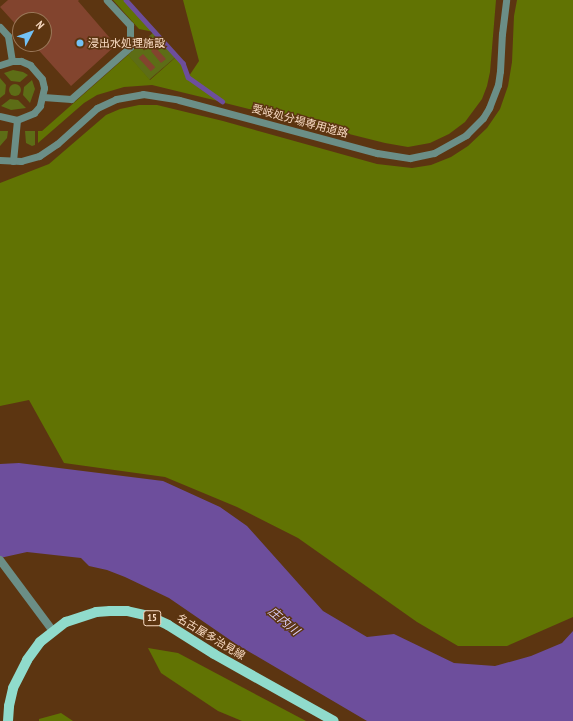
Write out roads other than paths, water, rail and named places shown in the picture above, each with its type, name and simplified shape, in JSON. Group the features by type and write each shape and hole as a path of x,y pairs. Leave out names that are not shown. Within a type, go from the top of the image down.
{"main road":[{"name":"名古屋多治見線","path":"8,721 8,706 19,674 40,642 66,622 96,612 128,611 149,616 168,625 214,654 334,721"}],"street":[{"path":"0,560 53,631"}],"lane":[{"path":"43,97 71,99 130,47 130,25 107,0"},
{"name":"愛岐処分場専用道路","path":"0,160 13,161 39,156 49,150 89,113 106,103 143,94 180,100 377,153 410,158 434,153 466,135 483,118 489,108 498,85 505,2"},
{"path":"0,27 8,36 12,61"},
{"path":"0,65 12,61 30,65 37,71 44,88 40,106 34,113 17,120 0,116"},
{"path":"13,161 17,120"}],"water":[{"name":"庄内川","path":"19,463 163,481 220,507 247,526 323,611 367,637 394,634 454,663 495,666 531,656 562,643 573,631 573,721 367,721 236,644 169,598 125,577 107,570 89,566 81,558 27,552 0,558 0,464"}],"waterway":[{"path":"126,0 183,63 188,77 222,101"}],"place":[{"name":"浸出水処理施設","path":"80,43"}]}
